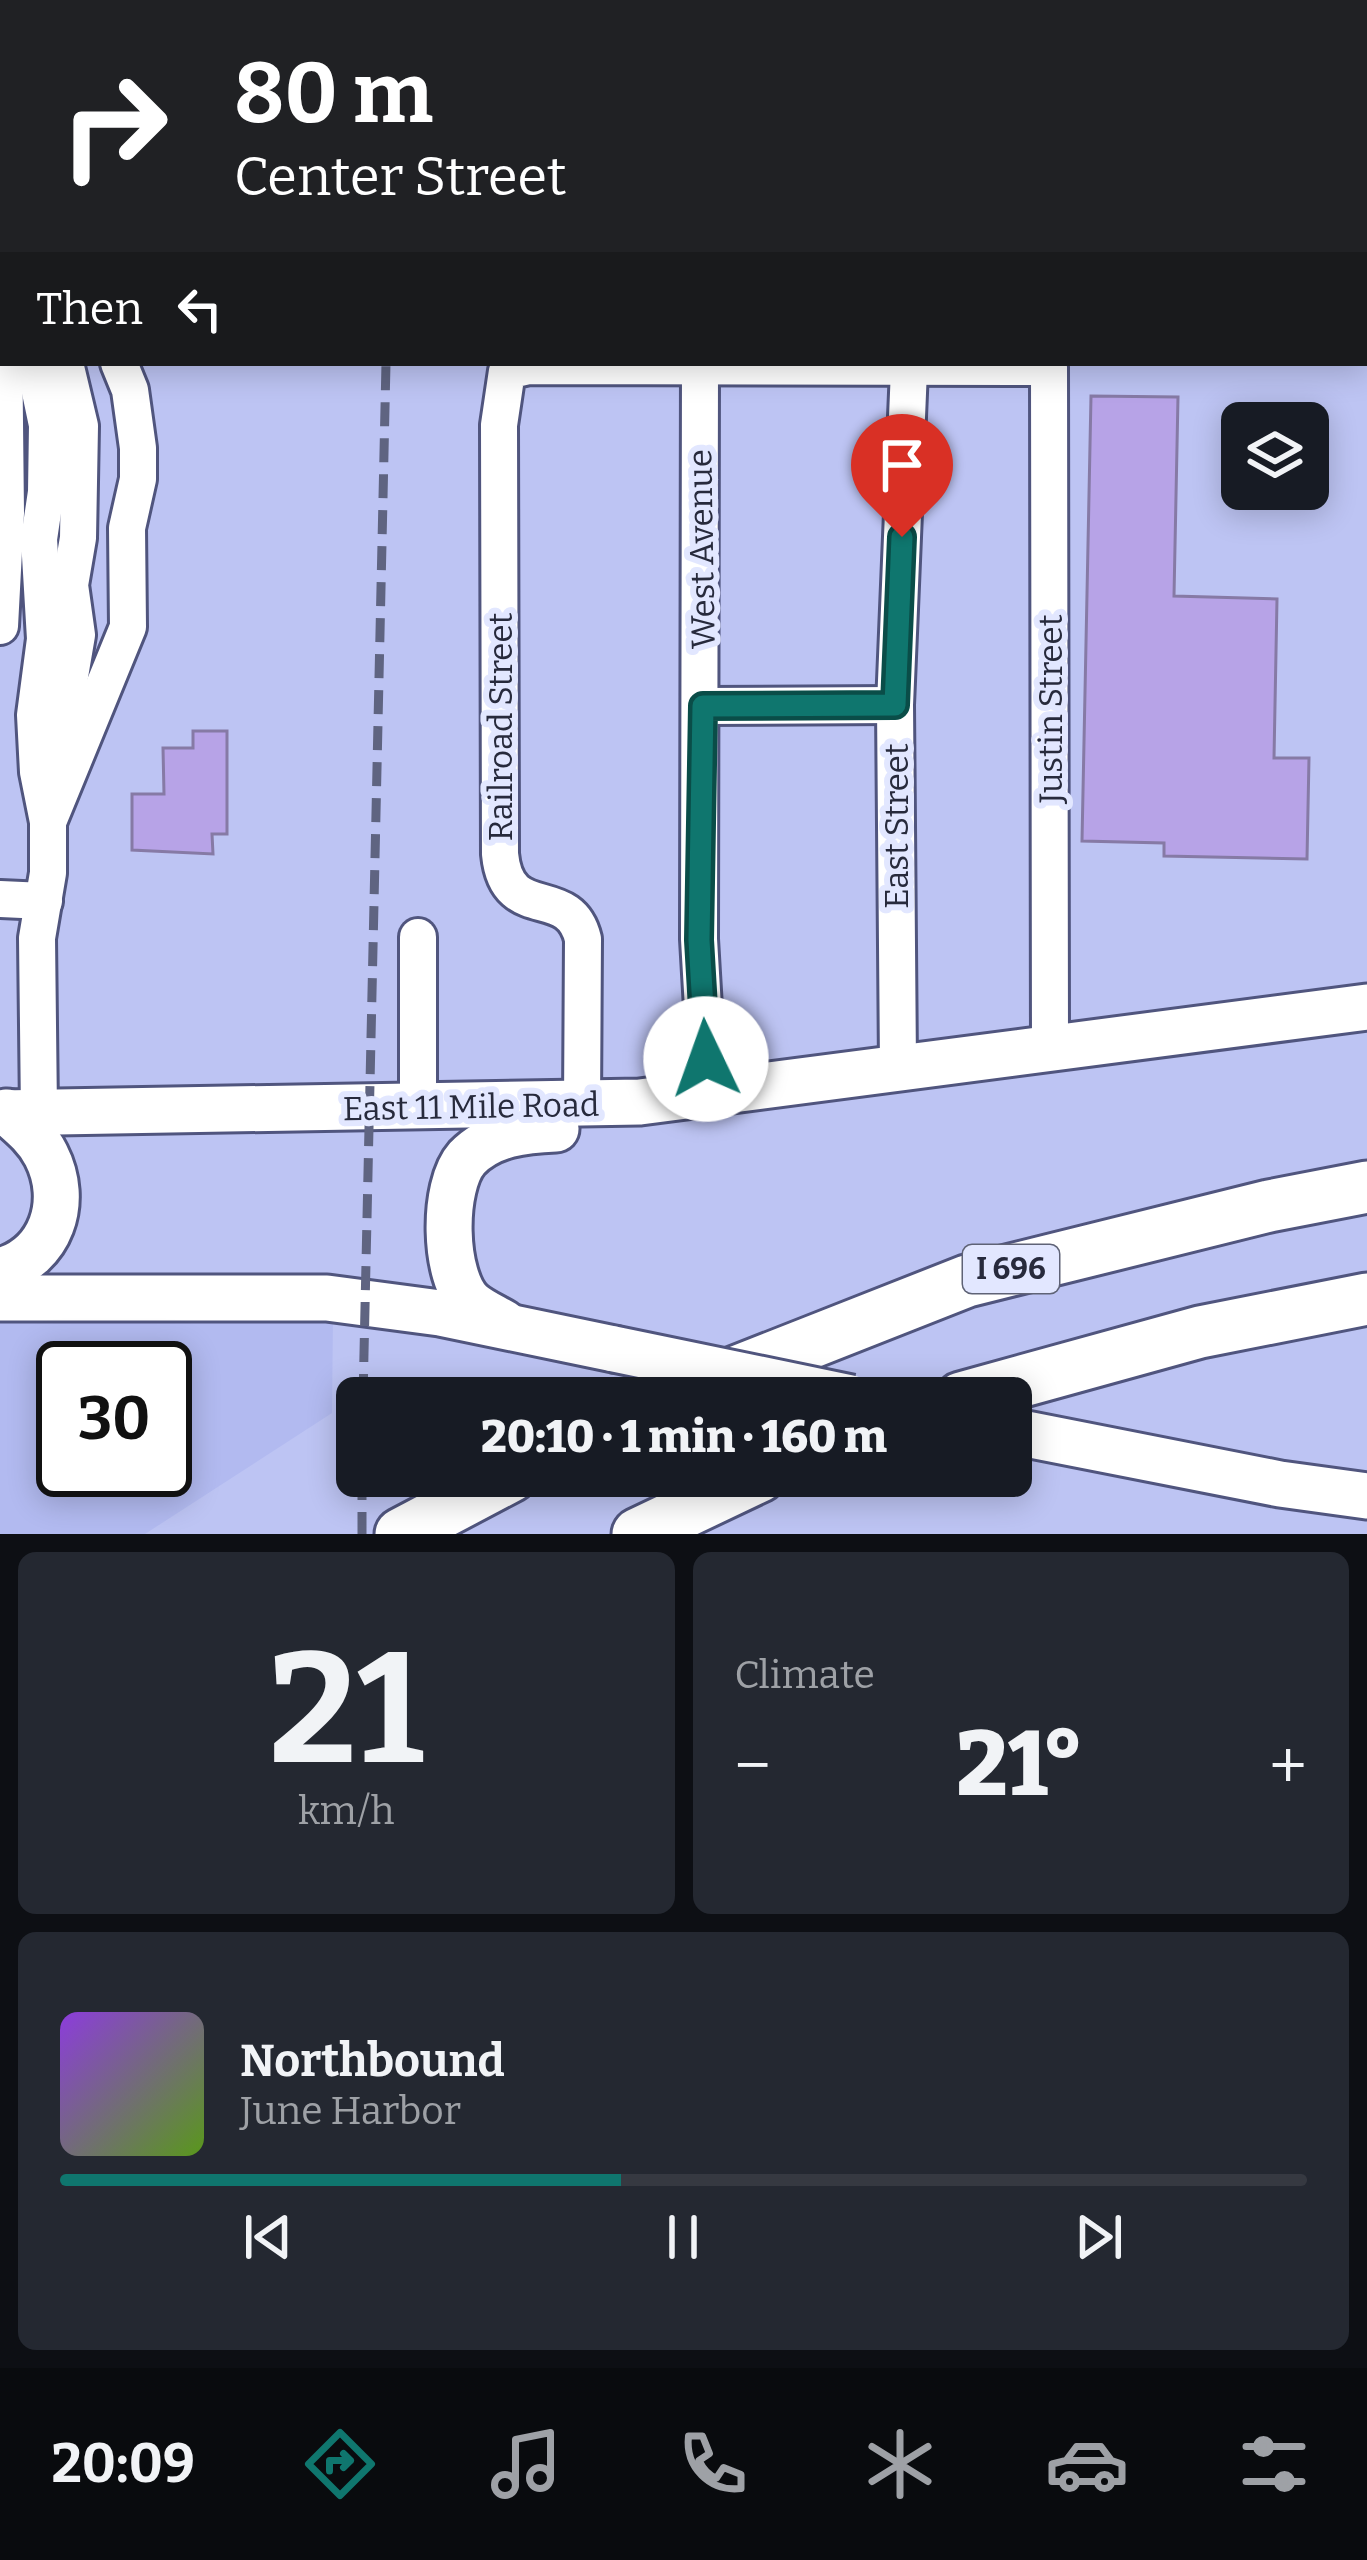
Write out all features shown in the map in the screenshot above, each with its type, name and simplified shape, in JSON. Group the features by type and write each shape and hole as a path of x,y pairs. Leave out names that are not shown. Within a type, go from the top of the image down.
{"highway":[{"name":"I 696","path":"723,1377 967,1281 1269,1206 1367,1187"},
{"path":"1032,1377 1200,1331 1367,1299"},
{"path":"1084,1362 1367,1330"},
{"path":"400,1534 471,1497"},
{"path":"638,1534 716,1497"}],"main road":[{"name":"East 11 Mile Road","path":"15,1112 582,1106 708,1094 1367,1007"},
{"path":"512,1328 471,1303 452,1265 452,1196 466,1159 500,1138 528,1130 737,1114 836,1076"},
{"path":"0,1271 29,1260 52,1226 57,1202 47,1156 15,1112"},
{"path":"0,1298 327,1298 512,1328 749,1377"},
{"path":"1032,1435 1280,1484 1367,1496"}],"street":[{"path":"0,626 2,366"},
{"path":"35,366 47,425 46,492 39,539 45,639 34,715 38,772 54,807"},
{"path":"15,1112 77,635 70,584 78,538 80,426 66,366"},
{"path":"54,807 128,627 128,528 138,479 130,390 120,366"},
{"name":"Railroad Street","path":"529,366 507,371 499,425 502,875 512,892 529,902 570,911 579,922 582,1106"},
{"name":"West Avenue","path":"700,366 699,940 708,1094"},
{"path":"804,366 909,369"},
{"name":"Justin Street","path":"909,369 1049,367 1050,1050"},
{"name":"East Street","path":"898,1066 895,705 909,369"},
{"path":"703,706 895,705"},
{"path":"0,899 44,901"},
{"path":"418,937 418,1107"}],"shaded area":[{"path":"0,1313 333,1314 332,1413 145,1534 0,1534"}],"building":[{"path":"1091,396 1178,397 1174,596 1277,599 1274,758 1309,758 1307,859 1164,856 1164,843 1082,841"},
{"path":"193,731 227,731 227,834 212,834 213,854 132,850 132,794 164,794 163,748 193,748"}],"railway":[{"path":"363,1377 386,366"},
{"path":"362,1497 362,1534"}],"route":[{"path":"706,1059 699,940 703,706 895,705 902,537"}]}
